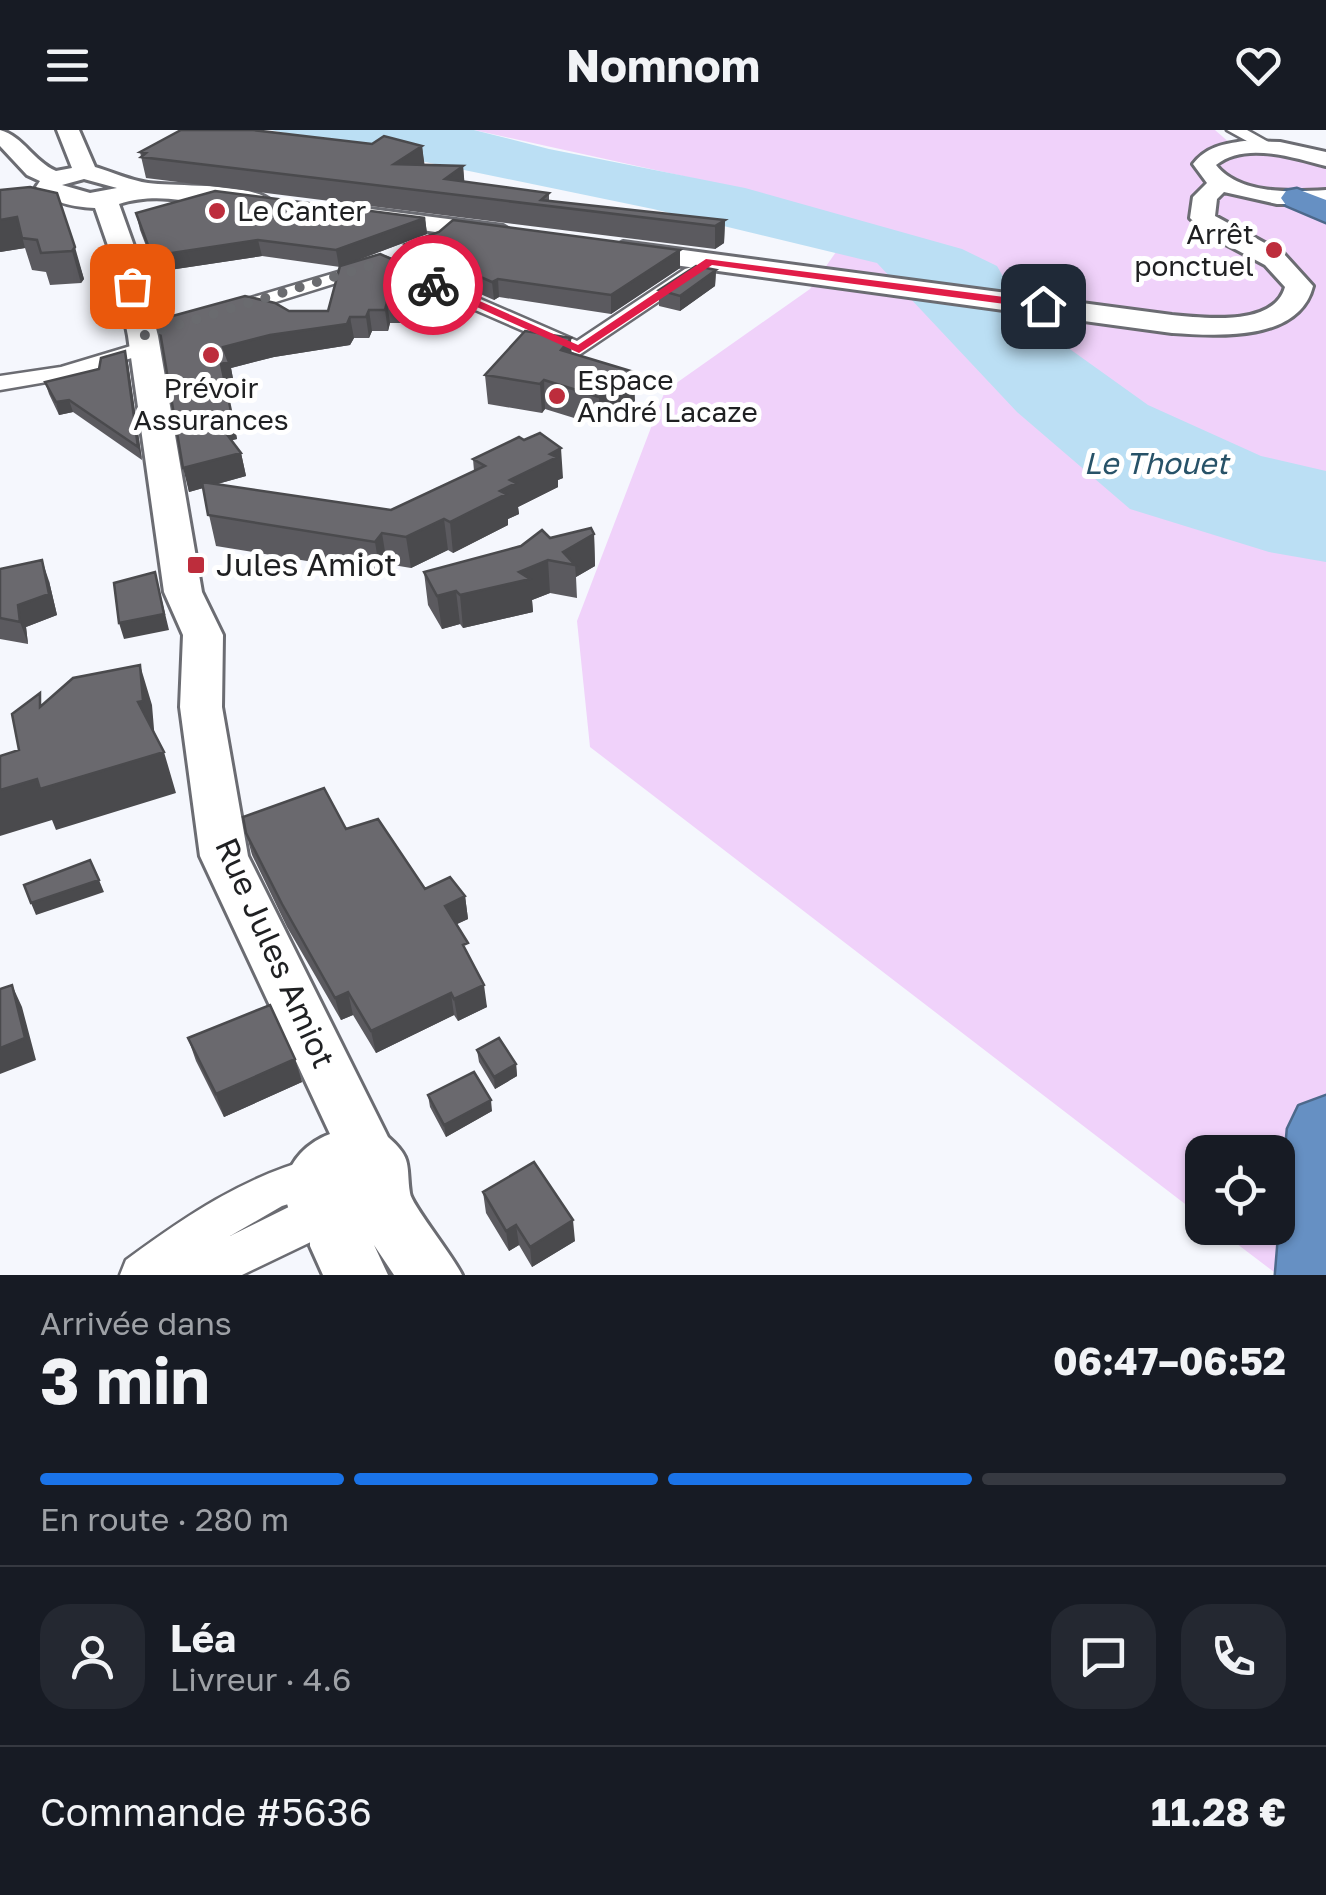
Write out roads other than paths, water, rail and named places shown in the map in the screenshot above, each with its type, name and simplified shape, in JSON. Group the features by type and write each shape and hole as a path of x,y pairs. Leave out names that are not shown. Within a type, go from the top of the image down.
{"highway":[{"path":"1311,198 1326,212"},
{"path":"1317,1275 1326,1129"}],"main road":[{"path":"68,130 86,172"},
{"path":"1257,194 1221,182 1211,176 1204,164 1229,137 1326,159"},
{"path":"0,138 17,148 31,170 54,178"},
{"path":"132,190 114,178 86,172 48,182 52,191 95,200 132,190 193,192 280,204"},
{"path":"601,248 1196,326 1263,320 1284,311 1298,299 1299,286 1263,252 1208,224 1201,206 1221,182"},
{"path":"1201,206 1225,197 1257,194 1311,198"},
{"name":"Rue Jules Amiot","path":"95,200 126,260 148,339 182,592 203,636 200,706 224,856 359,1134 342,1191 341,1246 356,1275"},
{"path":"349,214 526,237"},
{"name":"Rue Jules Amiot","path":"342,1191 430,1275"}],"street":[{"path":"49,208 95,200"},
{"path":"386,264 389,258 416,249 452,227"},
{"path":"211,316 372,265 386,264 579,349 710,261"},
{"path":"0,383 64,372 148,339"},
{"path":"142,1275 232,1208 291,1182 342,1191"},
{"path":"194,1275 302,1226 342,1191"}],"water":[{"name":"Le Thouet","path":"271,130 474,130 745,188 962,249 997,266 1023,312 1039,327 1148,405 1261,456 1326,471 1326,562 1269,552 1130,509 1017,412 877,263 653,209"}],"place":[{"name":"Le Canter","path":"217,211"},
{"name":"Arrêt ponctuel","path":"1274,250"},
{"name":"Prévoir Assurances","path":"211,355"},
{"name":"Espace André Lacaze","path":"557,396"},
{"name":"Jules Amiot","path":"196,565"}]}
